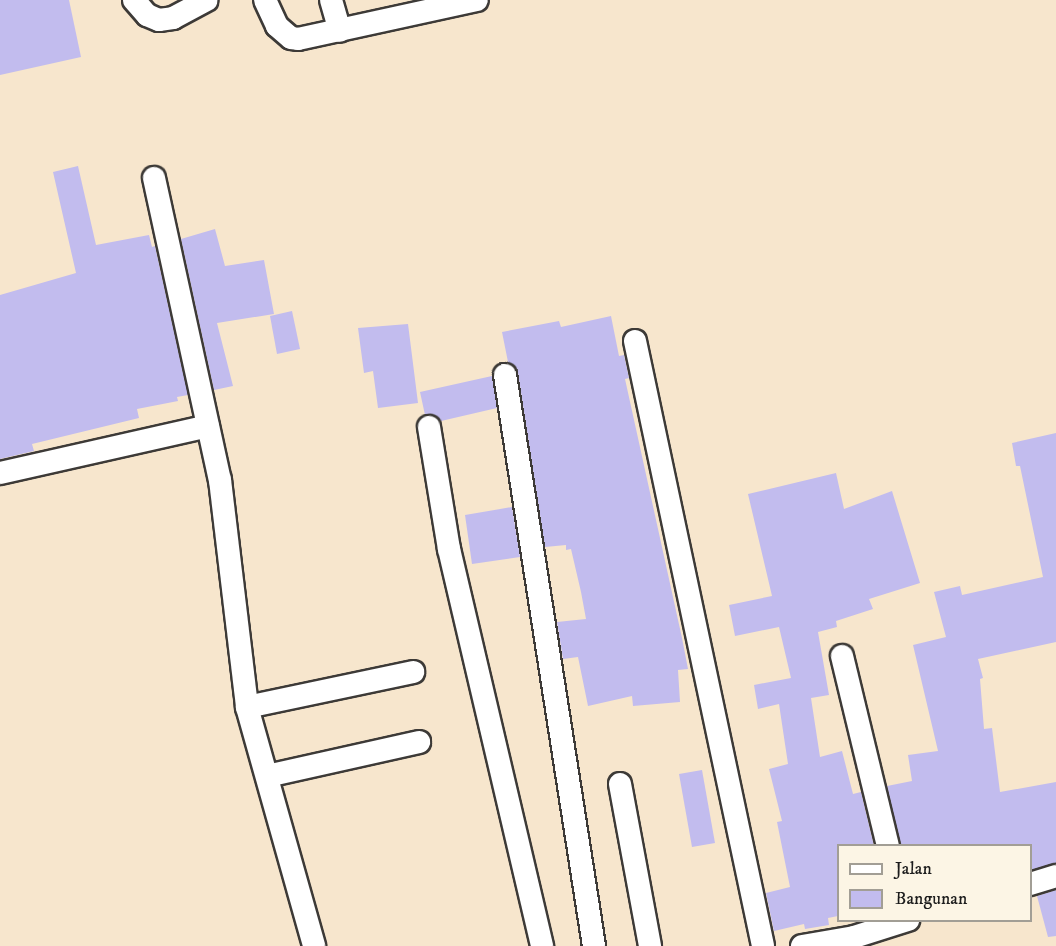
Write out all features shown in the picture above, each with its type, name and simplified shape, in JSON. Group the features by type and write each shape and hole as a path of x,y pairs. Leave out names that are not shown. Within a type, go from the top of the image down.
{"street":[{"path":"134,0 147,15 159,20 173,18 207,0"},
{"path":"265,0 277,26 291,38 340,31 477,0"},
{"path":"331,0 340,31"},
{"path":"154,178 220,480 247,707 314,946"},
{"path":"635,341 763,946"},
{"path":"505,375 594,946"},
{"path":"0,473 208,426"},
{"path":"429,428 449,549 542,946"},
{"path":"842,656 888,844"},
{"path":"247,707 413,672"},
{"path":"267,776 419,742"},
{"path":"620,784 650,946"},
{"path":"1032,883 1056,876"},
{"path":"802,946 854,937 904,922"}],"building":[{"path":"0,0 69,0 81,57 0,75"},
{"path":"78,166 96,245 149,235 152,247 155,246 188,395 177,397 178,401 137,409 139,418 32,444 34,451 0,459 0,295 76,273 53,172"},
{"path":"215,229 225,266 264,260 274,314 217,323 233,386 214,390 181,239"},
{"path":"292,311 300,349 277,354 270,316"},
{"path":"611,316 619,356 624,355 629,378 625,379 688,669 678,670 680,702 633,706 632,696 588,706 578,657 563,659 557,622 586,619 581,592 571,549 566,550 566,545 545,547 518,373 515,366 508,362 502,332 559,321 561,327"},
{"path":"408,324 418,403 378,408 373,371 364,373 358,328"},
{"path":"492,376 497,408 441,421 434,415 425,415 420,392"},
{"path":"1056,433 1056,642 978,659 983,678 980,679 984,729 992,728 1000,792 1056,782 1056,863 1032,870 1032,844 901,844 887,786 912,781 908,755 938,751 913,645 946,637 934,592 960,586 962,595 1043,577 1020,466 1016,466 1012,443"},
{"path":"836,473 844,509 892,491 920,583 869,599 873,609 836,621 837,627 818,632 829,695 811,698 820,757 842,751 853,794 861,792 874,844 837,844 837,916 828,918 829,925 805,929 804,924 774,931 766,893 790,887 777,822 782,821 769,769 788,764 779,704 758,709 754,685 791,678 779,627 735,636 729,605 772,596 748,494"},
{"path":"512,507 520,557 472,564 465,515"},
{"path":"702,770 715,843 692,847 679,774"},
{"path":"1056,890 1056,936 1048,937 1037,896"}]}
